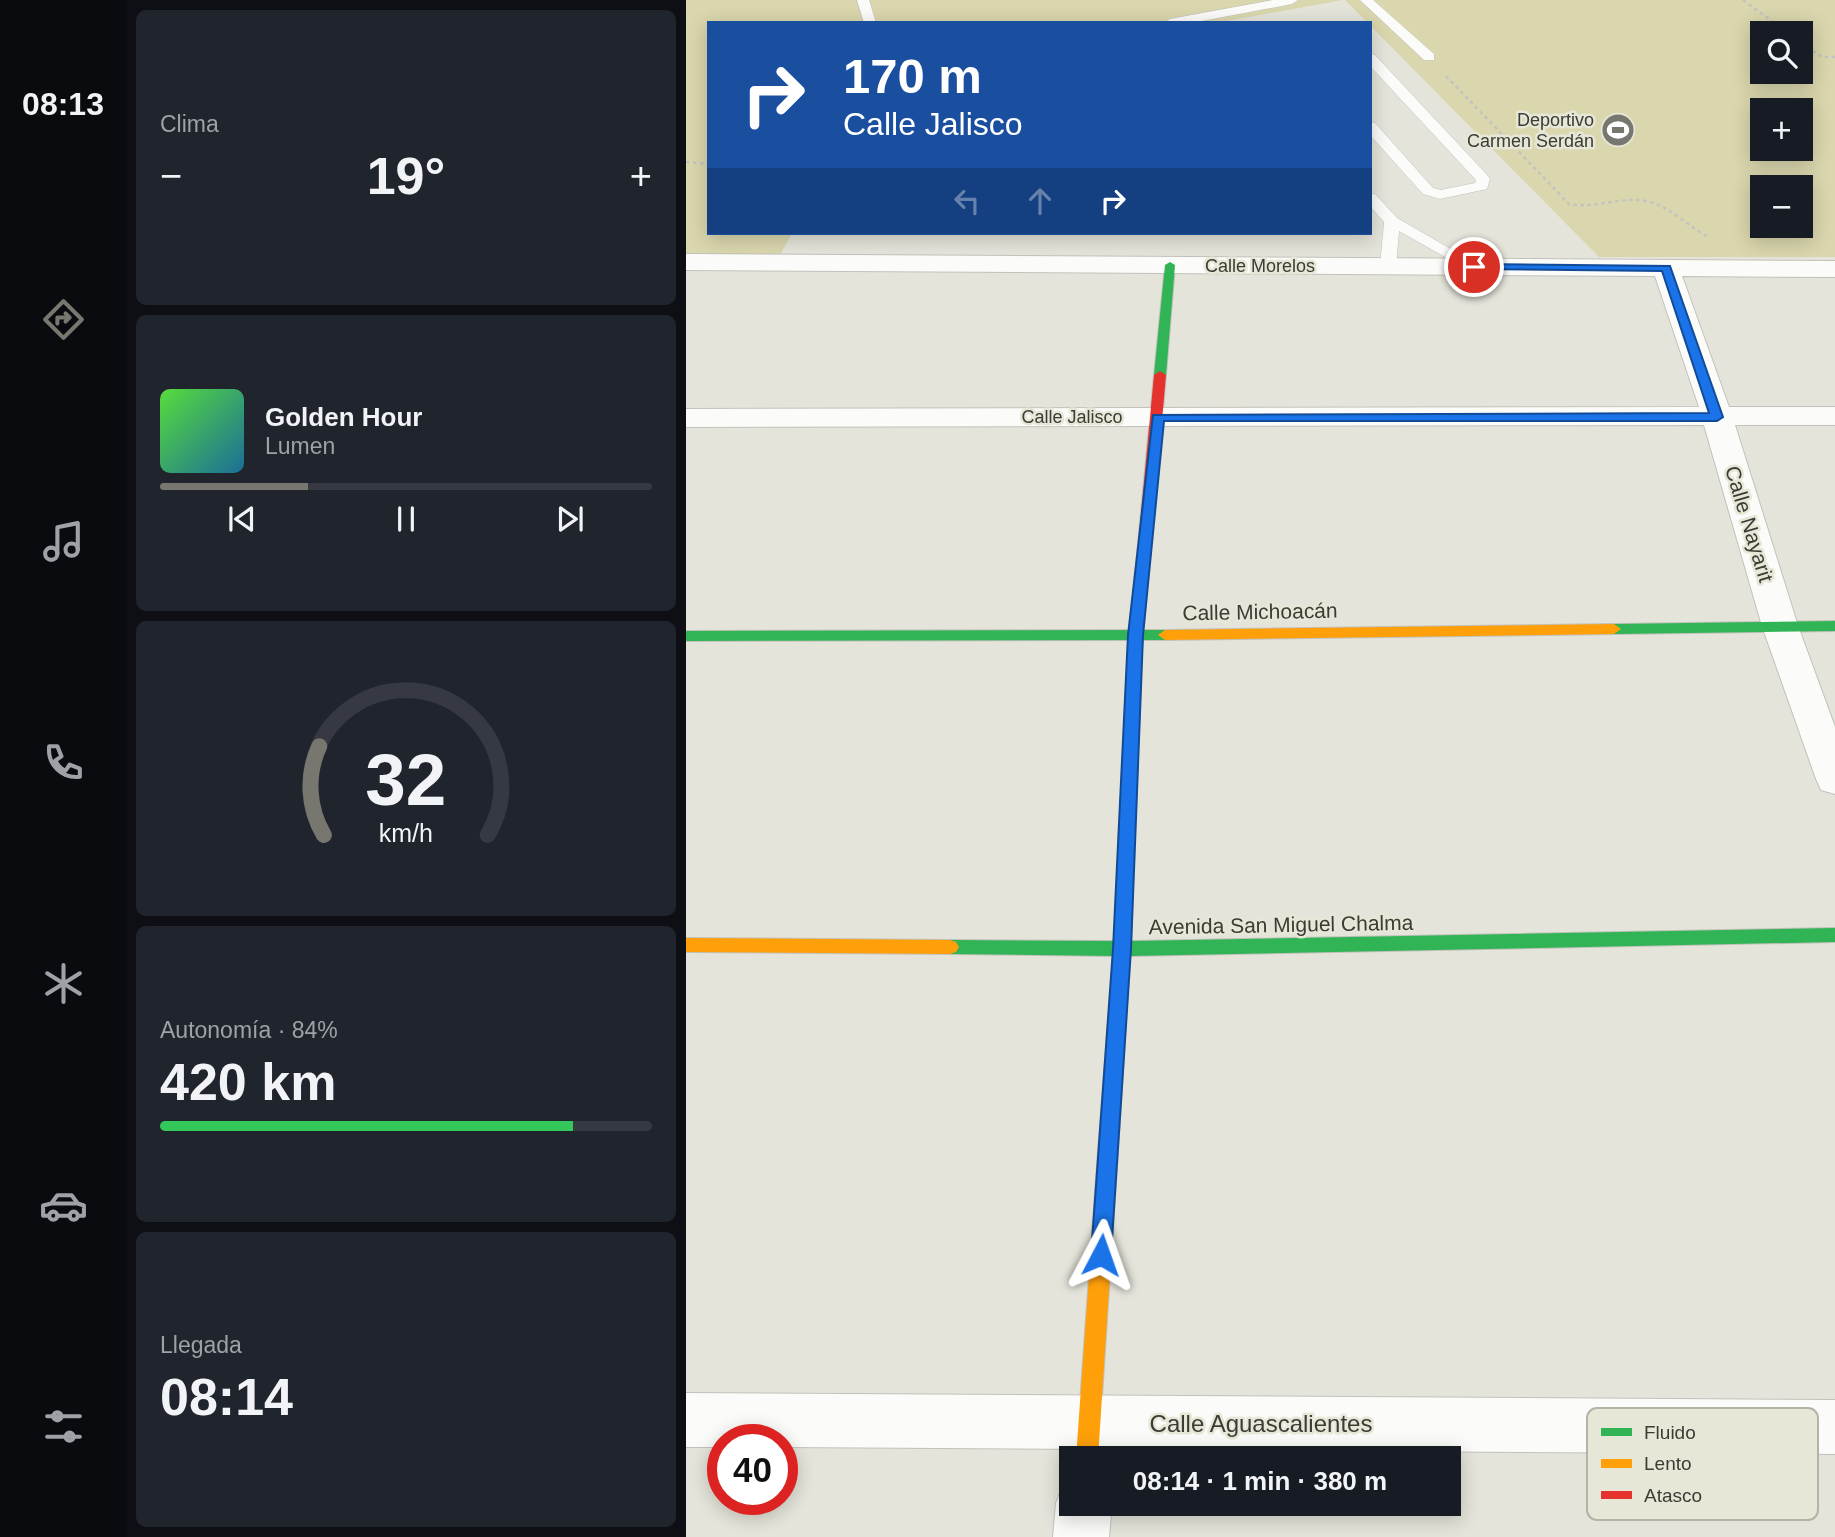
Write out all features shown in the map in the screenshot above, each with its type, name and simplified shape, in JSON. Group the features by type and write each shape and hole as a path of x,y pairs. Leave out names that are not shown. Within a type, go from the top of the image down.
{"street":[{"name":"Calle Morelos","path":"690,269 1170,265 1835,269"},
{"path":"1088,1440 1122,949 1136,635 1170,265"},
{"name":"Calle Nayarit","path":"1666,268 1717,417 1780,626 1835,779"},
{"name":"Calle Jalisco","path":"686,418 1835,416"},
{"name":"Calle Michoacán","path":"686,636 1136,635 1835,626"},
{"name":"Avenida San Miguel Chalma","path":"686,945 1122,949 1835,935"},
{"name":"Calle Aguascalientes","path":"686,1420 1088,1440 1587,1431"},
{"path":"1081,1537 1083,1516"}],"lane":[{"path":"863,0 869,21"},
{"path":"1181,21 1292,0"},
{"path":"1366,0 1429,57"},
{"path":"1372,128 1429,191 1440,195 1482,186 1483,179 1374,66"},
{"path":"1372,199 1392,221 1474,267"},
{"path":"1388,266 1392,221"}],"path":[{"path":"1743,0 1772,21"},
{"path":"1813,51 1822,57 1835,57"},
{"path":"1429,57 1569,204 1581,207 1650,202 1687,226 1717,241"},
{"path":"686,162 707,164"}],"shaded area":[{"path":"686,0 1343,0 1227,21 707,21 707,235 791,235 780,255 686,256"},
{"name":"Deportivo Carmen Serdán","path":"1345,0 1835,0 1835,257 1599,257 1372,27 1372,21 1366,21"}],"traffic: fast":[{"path":"1160,375 1170,265"},
{"path":"1614,629 1835,626"},
{"path":"686,636 1165,635"},
{"path":"1108,1151 1122,949 1135,650"},
{"path":"950,947 1122,949 1835,935"}],"traffic: slow":[{"path":"1165,635 1614,629"},
{"path":"686,945 950,947"},
{"path":"1088,1446 1108,1151"}],"traffic: jam":[{"path":"1135,650 1160,375"}],"place":[{"name":"Deportivo Carmen Serdán","path":"1618,130"}],"route":[{"path":"1101,1255 1122,949 1136,635 1158,417 1717,417 1666,268 1474,267"}]}
